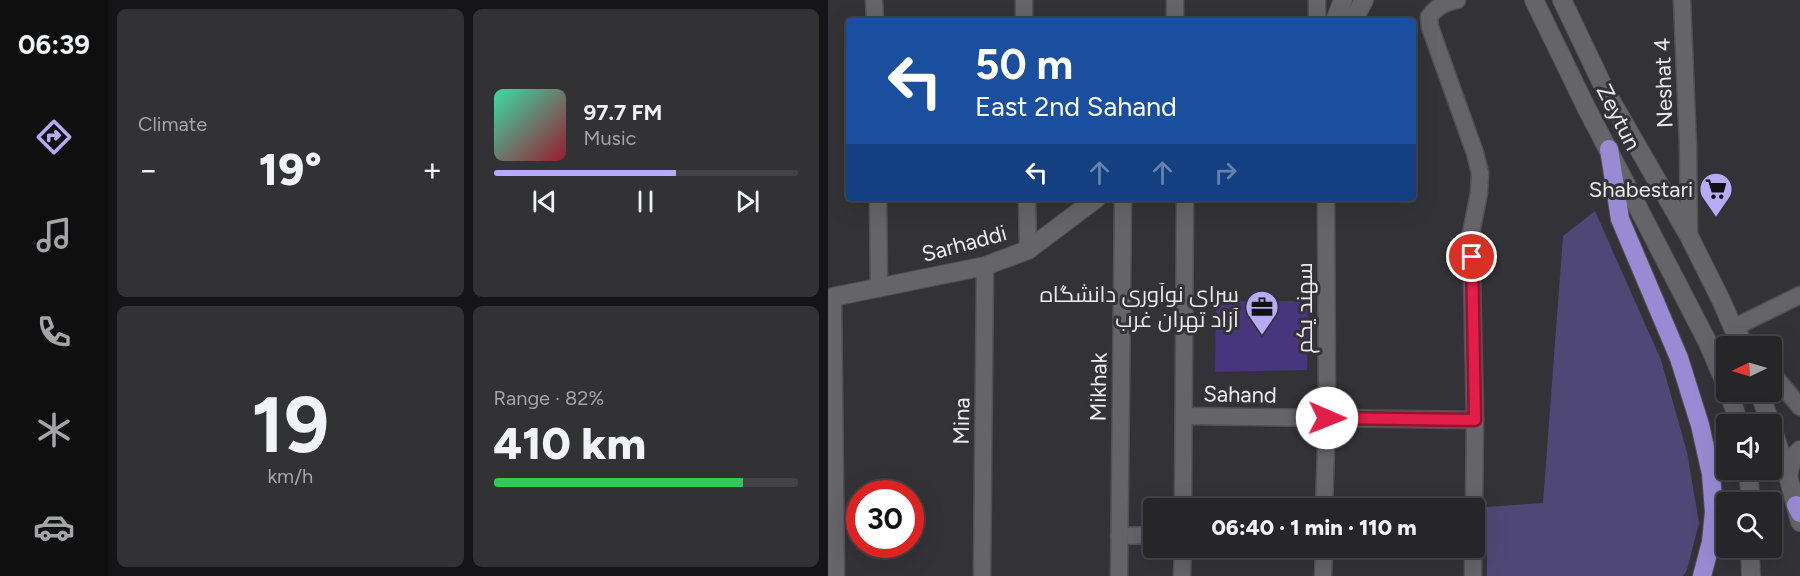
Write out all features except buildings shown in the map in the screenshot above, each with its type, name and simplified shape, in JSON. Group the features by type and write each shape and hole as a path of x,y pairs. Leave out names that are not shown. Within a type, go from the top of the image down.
{"highway":[{"path":"1609,149 1620,219 1679,358 1701,425 1711,474 1714,512 1711,542 1702,576"}],"main road":[{"path":"1336,18 1343,0"},
{"path":"1355,18 1364,0"},
{"name":"Zeytun","path":"1534,0 1586,107 1716,360"},
{"name":"Zeytun","path":"1562,0 1606,92 1689,236 1737,336"},
{"name":"Sarhaddi","path":"830,298 985,266 1028,250 1093,201"},
{"path":"1788,476 1792,458 1800,450"},
{"path":"1782,458 1799,513"},
{"path":"1750,558 1751,576"}],"street":[{"path":"874,0 874,18"},
{"path":"1024,0 1024,18"},
{"path":"1175,0 1175,18"},
{"path":"1317,0 1317,18"},
{"path":"1457,0 1444,3 1434,9 1429,17 1430,27 1480,173 1472,233 1474,498"},
{"name":"Neshat 4","path":"1682,0 1689,236"},
{"path":"878,201 879,288"},
{"path":"1027,201 1028,250"},
{"name":"Mikhak","path":"1119,576 1123,201"},
{"path":"1184,498 1185,201"},
{"name":"سهند يكم","path":"1324,498 1327,418 1326,201"},
{"name":"Mina","path":"982,576 985,266"},
{"path":"1740,336 1733,328 1800,295"},
{"path":"830,298 836,576"},
{"path":"1782,385 1800,407"},
{"name":"Sahand","path":"1185,416 1475,420"},
{"path":"1119,536 1143,535"},
{"path":"1182,576 1183,558"},
{"path":"1323,576 1324,558"},
{"path":"1473,558 1473,576"}],"shaded area":[{"path":"1595,211 1661,360 1687,452 1699,523 1687,570 1683,576 1487,576 1487,507 1543,503 1563,236"}],"place":[{"name":"Shabestari","path":"1716,218"},
{"name":"سرای نوآوری دانشگاه آزاد تهران غرب","path":"1262,336"}],"route":[{"path":"1327,418 1475,420 1472,257"}]}
